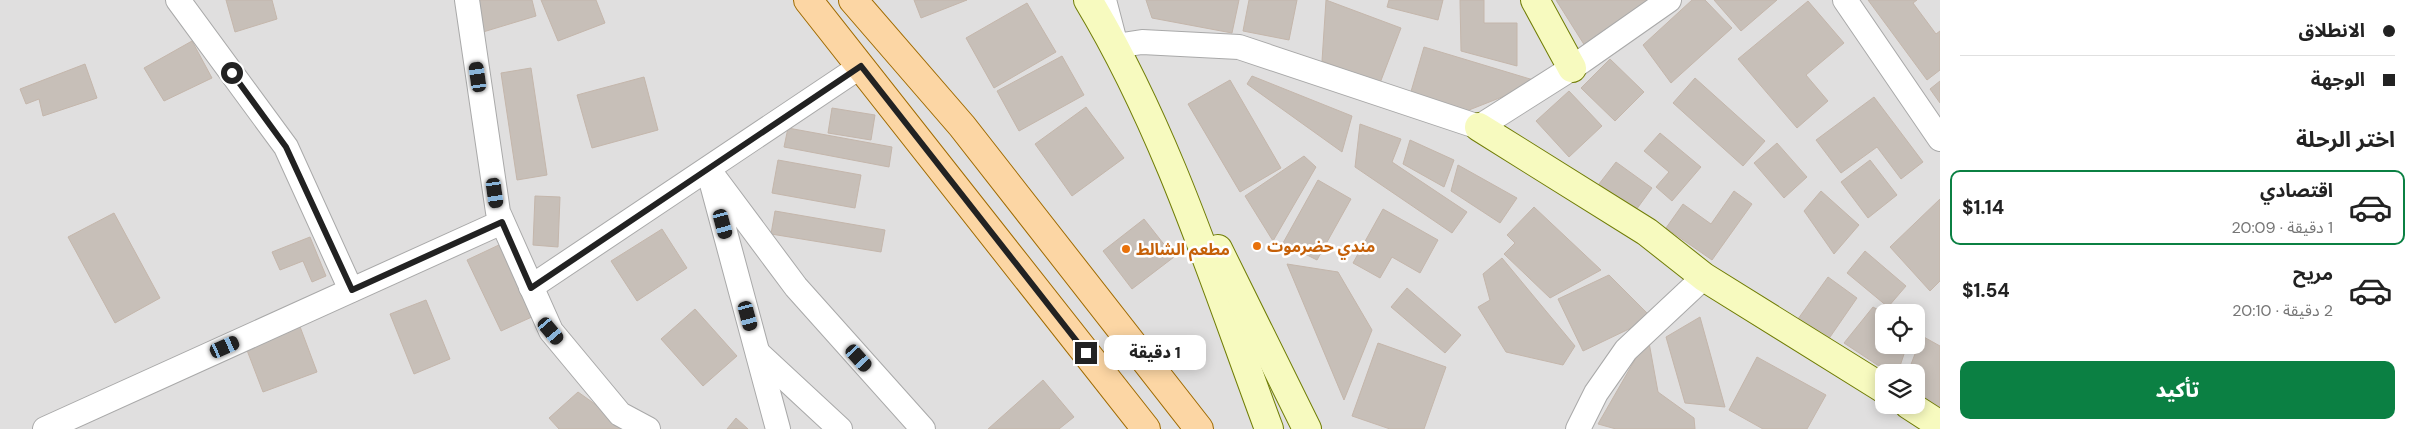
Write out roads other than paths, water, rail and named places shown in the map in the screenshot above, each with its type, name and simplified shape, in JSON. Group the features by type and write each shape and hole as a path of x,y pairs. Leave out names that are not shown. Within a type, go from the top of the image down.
{"main road":[{"path":"808,0 1146,429"},
{"path":"853,0 962,126 1199,429"},
{"path":"1088,0 1116,46 1169,163 1269,429"},
{"path":"1536,0 1572,68"},
{"path":"1479,127 1647,232 1704,277 1875,383"},
{"path":"1169,163 1206,225 1307,429"},
{"path":"1923,414 1940,425"}],"street":[{"path":"178,0 286,147 352,290"},
{"path":"467,0 498,212 502,222 551,331 620,414 648,429"},
{"path":"1104,0 1116,46 1142,42 1239,47 1479,127 1572,68 1670,0"},
{"path":"1845,0 1940,139"},
{"path":"531,288 861,66"},
{"path":"708,169 778,429"},
{"path":"708,169 796,287 923,429"},
{"path":"45,429 502,222"},
{"path":"1578,429 1596,393 1626,350 1704,277"},
{"path":"758,353 840,429"}],"place":[{"name":"مندي حضرموت","path":"1257,246"},
{"name":"مطعم الشالط","path":"1126,249"}]}
